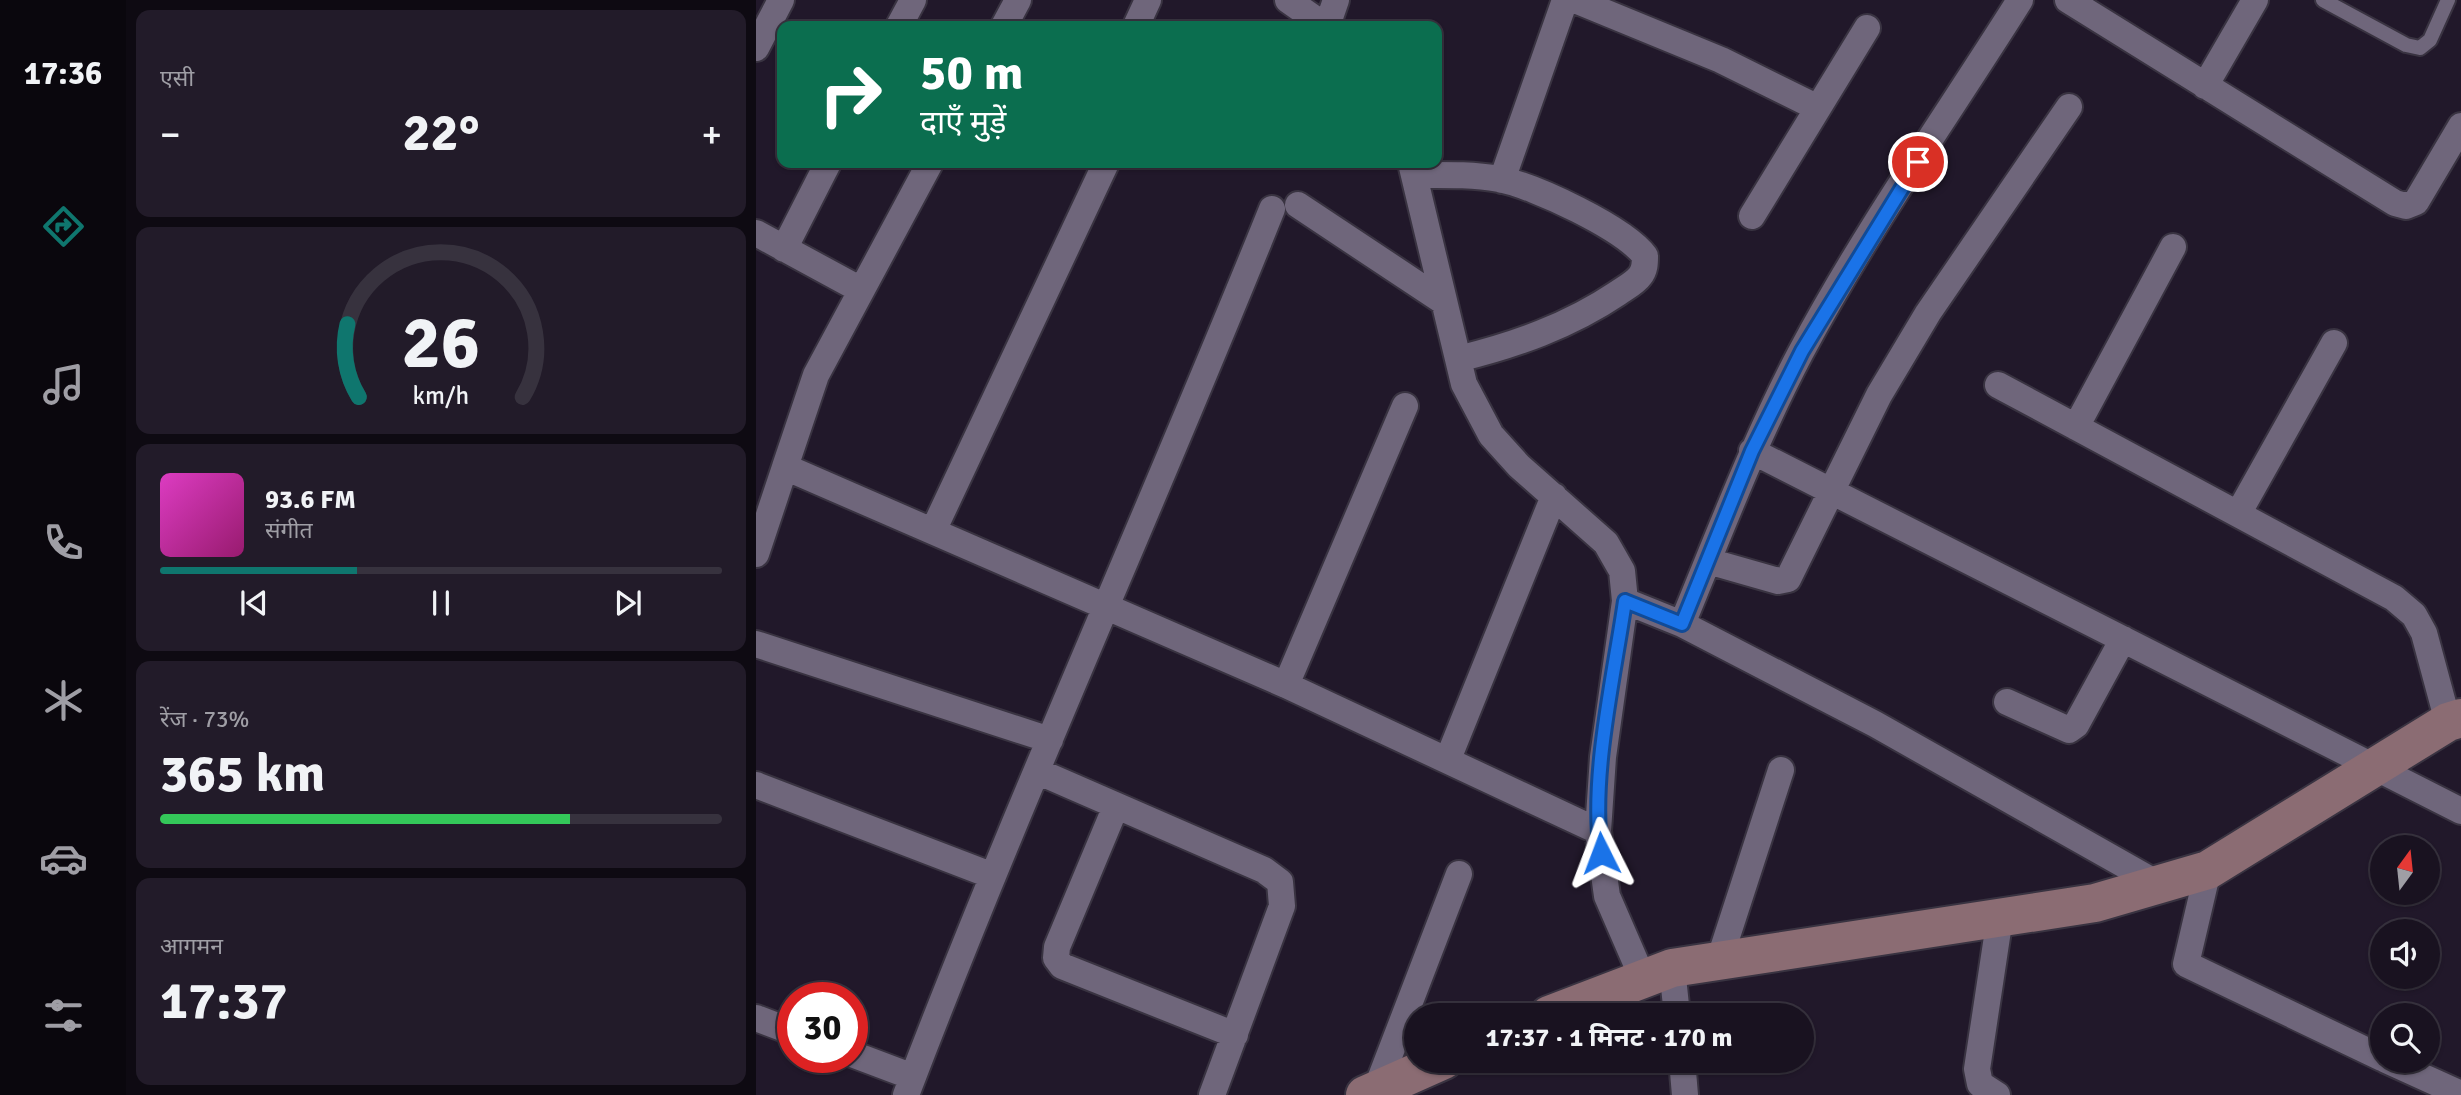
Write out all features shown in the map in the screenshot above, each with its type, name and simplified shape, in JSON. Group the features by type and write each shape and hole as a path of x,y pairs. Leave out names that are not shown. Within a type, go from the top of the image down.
{"street":[{"path":"756,48 781,0"},
{"path":"902,21 913,0"},
{"path":"1007,21 1018,0"},
{"path":"1138,21 1148,0"},
{"path":"1288,0 1319,21"},
{"path":"1328,21 1336,0"},
{"path":"1502,180 1565,0"},
{"path":"1575,0 1721,60 1818,108"},
{"path":"1682,624 1752,451 1802,351 1852,265 2021,0"},
{"path":"2068,0 2395,203 2406,206 2416,202 2461,126"},
{"path":"2205,86 2256,0"},
{"path":"1752,216 1867,28"},
{"path":"1708,561 1778,581 1788,579 1795,570 1830,489 1879,395 1928,313 2069,107"},
{"path":"784,249 825,168"},
{"path":"756,554 816,375 927,168"},
{"path":"933,531 1104,168"},
{"path":"1458,359 1505,347 1553,330 1597,307 1639,278 1645,268 1645,256 1636,244 1561,202 1502,180 1412,169 1464,384 1492,435 1519,466 1606,543 1622,570 1625,601 1603,757 1598,831 1607,896 1658,974 1671,1003"},
{"path":"868,1063 910,1086 1050,740 1285,207 1444,302"},
{"path":"756,233 861,290"},
{"path":"2076,427 2172,247"},
{"path":"2238,514 2334,343"},
{"path":"1581,1003 1658,974 1719,961 2095,903 2208,870 2454,720 2424,633 2414,615 2394,598 1998,385"},
{"path":"1286,685 1405,406"},
{"path":"1752,451 2461,811"},
{"path":"785,467 1286,685 1598,831"},
{"path":"1448,759 1554,496"},
{"path":"1625,601 1682,624 1875,724 2158,884"},
{"path":"2007,702 2069,730 2076,725 2123,639"},
{"path":"756,644 1050,740"},
{"path":"1719,961 1782,770"},
{"path":"1037,771 1264,870 1280,882 1282,906 1212,1095"},
{"path":"756,785 993,876"},
{"path":"1116,806 1057,947 1056,958 1062,966 1234,1035"},
{"path":"2208,870 2186,964 2370,1052"},
{"path":"1371,1093 1459,874"},
{"path":"1997,1095 1980,1084 1977,1069 2000,917"},
{"path":"756,1018 777,1026"},
{"path":"1371,1093 1415,1073"},
{"path":"1683,1073 1685,1095"},
{"path":"2415,1073 2461,1094"}],"lane":[{"path":"2323,0 2406,45 2420,48 2430,40 2448,0"}],"route":[{"path":"1601,853 1598,831 1603,757 1625,601 1682,624 1752,451 1802,351 1918,162"}]}
